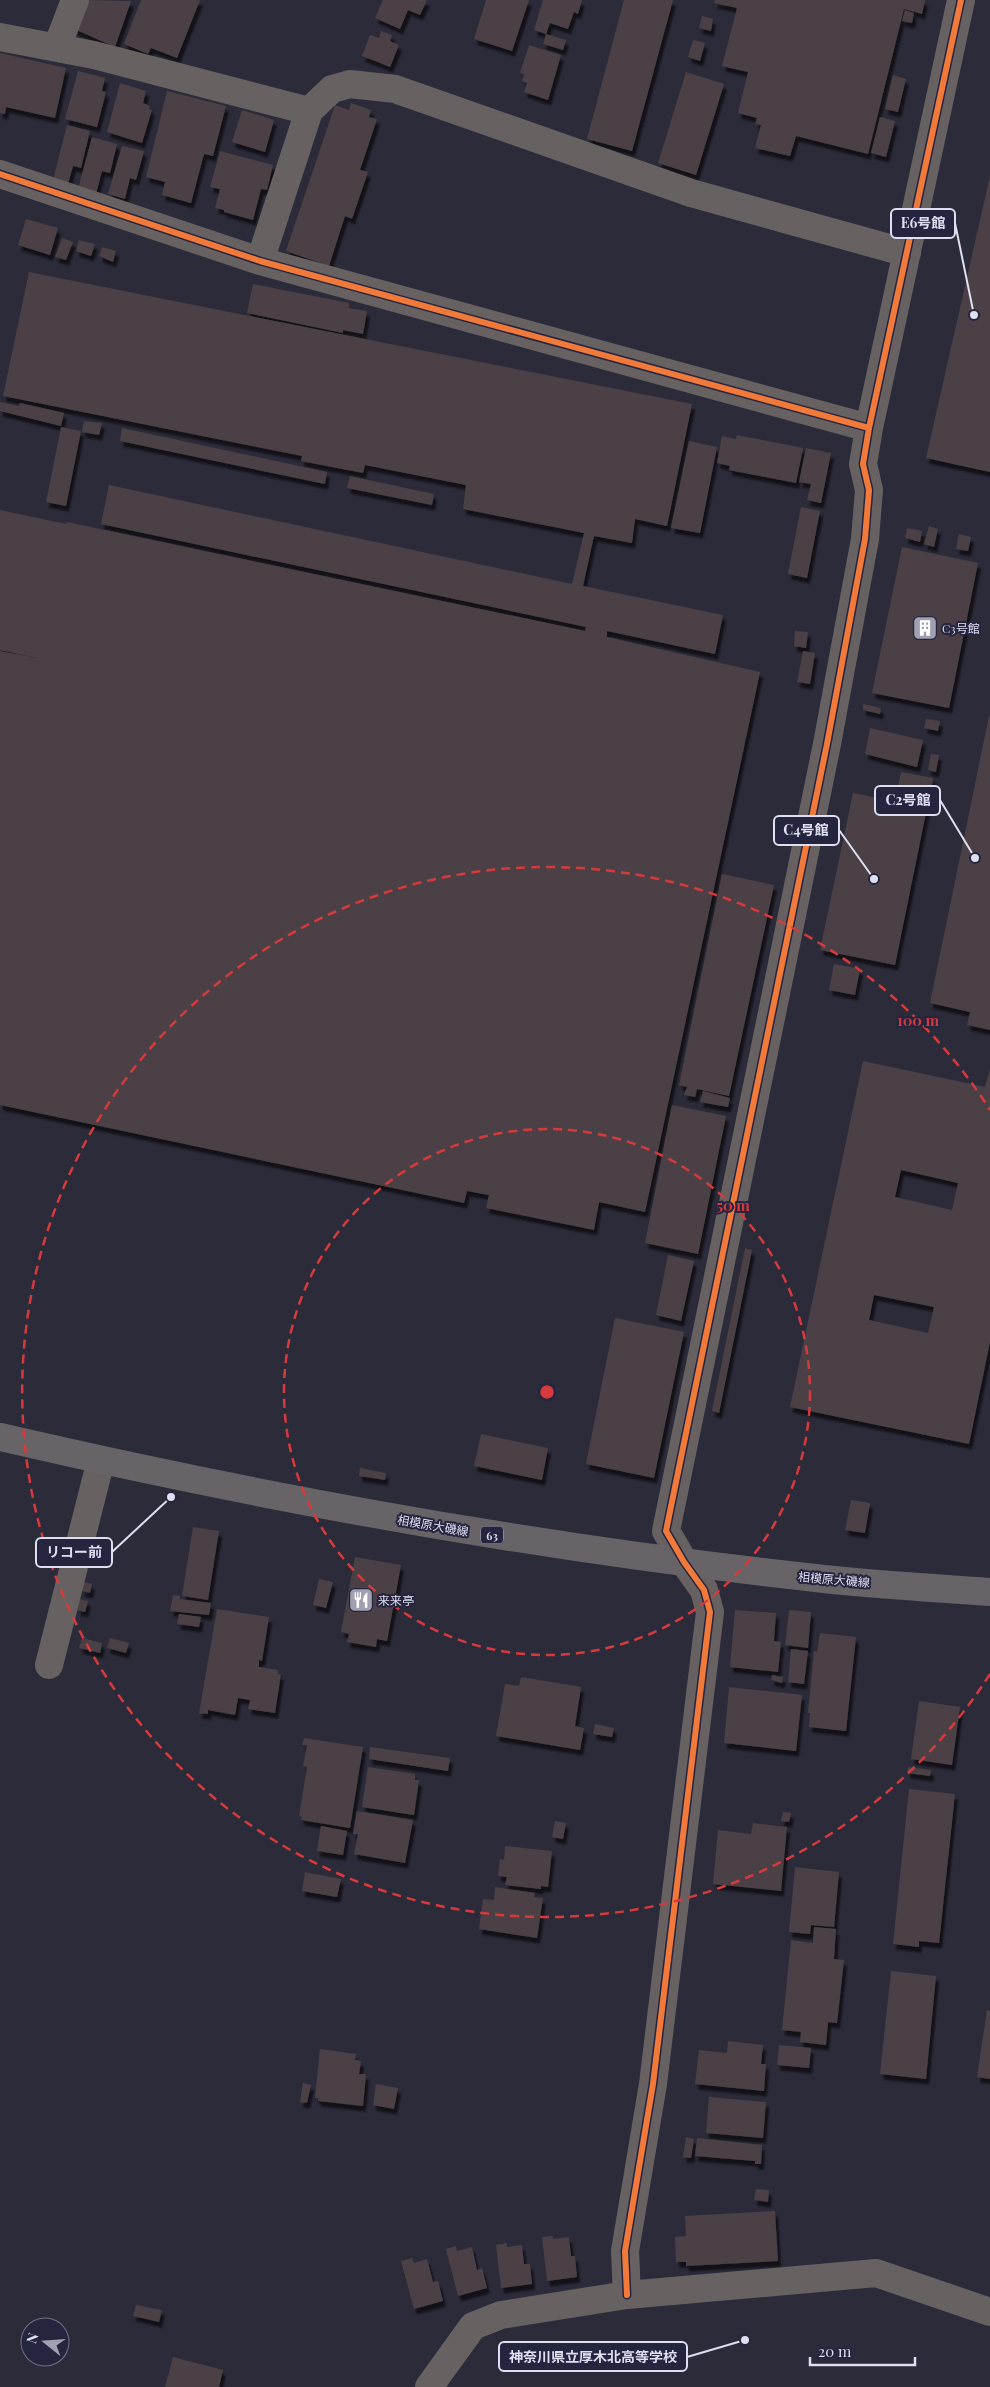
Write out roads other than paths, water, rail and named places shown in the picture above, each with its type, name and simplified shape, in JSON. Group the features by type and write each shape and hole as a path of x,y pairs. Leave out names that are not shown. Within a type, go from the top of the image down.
{"main road":[{"name":"相模原大磯線","path":"0,1437 101,1460 362,1513 514,1538 684,1562 827,1579 990,1592"}],"street":[{"path":"57,47 75,0"},
{"path":"627,2295 625,2251 653,2084 710,1612 704,1590 684,1562 666,1531 829,735 865,539 869,490 863,464 869,428 961,0"},
{"path":"0,37 57,47 309,111"},
{"path":"260,261 309,111 332,90 350,84 395,89 691,193 907,253"},
{"path":"0,174 260,261 869,428"},
{"path":"49,1665 101,1460"},
{"path":"429,2387 473,2326 501,2315 627,2295 876,2273 990,2312"}],"place":[{"name":"E6号館","path":"974,315"},
{"name":"C3号館","path":"925,628"},
{"name":"C2号館","path":"975,858"},
{"name":"C4号館","path":"874,879"},
{"name":"リコー前","path":"171,1497"},
{"name":"来来亭","path":"361,1600"},
{"name":"神奈川県立厚木北高等学校","path":"745,2340"}]}
